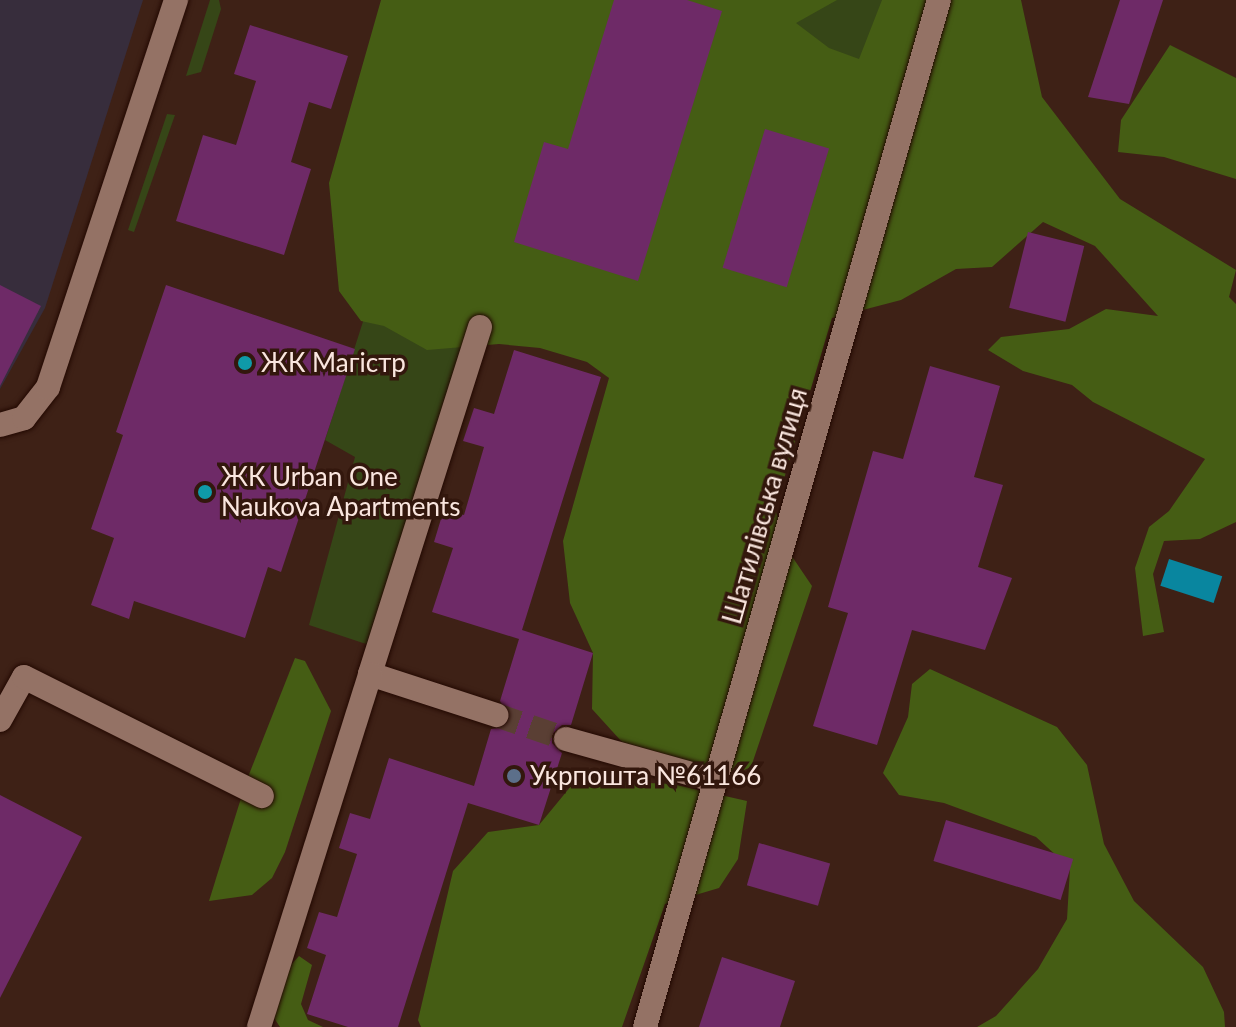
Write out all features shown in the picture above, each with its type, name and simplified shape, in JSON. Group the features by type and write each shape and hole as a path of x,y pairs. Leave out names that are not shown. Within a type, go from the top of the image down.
{"street":[{"path":"0,425 24,418 54,371 176,0"},
{"name":"Шатилівська вулиця","path":"645,1027 939,0"},
{"path":"259,1027 480,327"},
{"path":"370,674 496,715"},
{"path":"0,720 24,677 262,796"},
{"path":"566,739 716,781"}],"shaded area":[{"path":"0,0 143,0 45,308 0,389"}],"green space":[{"path":"210,0 219,0 221,9 201,72 186,76"},
{"path":"381,0 837,0 796,23 829,48 859,59 882,0 1021,0 1042,97 1120,199 1236,270 1229,297 1236,304 1236,522 1200,539 1164,541 1153,574 1164,632 1143,636 1135,568 1149,527 1169,511 1205,459 1093,402 1072,385 1023,371 988,350 1001,337 1069,329 1106,309 1158,316 1095,246 1043,222 992,267 956,269 901,300 832,318 775,509 789,552 812,586 751,767 735,774 622,742 592,709 593,653 570,603 563,541 609,378 587,362 540,348 499,344 427,350 384,326 361,321 339,291 329,183"},
{"path":"733,0 895,0 872,74"},
{"path":"1170,45 1236,78 1236,179 1164,157 1118,152 1121,120"},
{"path":"167,114 175,115 134,232 128,230"},
{"path":"368,306 469,331 372,646 309,625 355,457 325,440"},
{"path":"295,658 305,661 331,711 285,852 272,878 252,895 209,901 246,782"},
{"path":"930,669 1057,727 1087,765 1104,844 1134,901 1203,967 1224,1012 1225,1027 977,1027 996,1016 1038,969 1067,919 1070,868 1036,837 944,803 899,795 883,773 908,717 912,684"},
{"path":"576,780 672,784 747,801 738,859 719,888 665,904 622,1027 421,1027 418,1020 453,871 488,832 539,825"},
{"path":"299,956 312,965 301,1004 308,1020 323,1027 280,1027 274,1018 289,967"}],"water":[{"path":"1169,559 1222,576 1214,603 1160,586"}],"building":[{"path":"614,0 687,0 722,11 638,281 514,242 544,142 568,149"},
{"path":"1120,0 1163,0 1129,104 1088,97"},
{"path":"250,25 348,56 331,109 309,102 291,162 311,169 284,255 176,221 203,135 236,145 256,81 234,74"},
{"path":"765,129 829,149 787,287 723,268"},
{"path":"1028,232 1084,246 1065,322 1009,308"},
{"path":"0,285 41,306 0,386"},
{"name":"ЖК Urban One Naukova Apartments","path":"166,285 355,349 281,572 268,567 245,638 134,601 129,619 91,605 114,538 91,529 123,435 116,432"},
{"path":"514,350 601,377 522,630 593,653 571,725 562,725 552,734 552,743 562,753 539,825 468,803 398,1027 348,1027 307,1014 326,955 307,948 319,912 337,917 357,854 339,848 350,813 370,819 389,758 474,786 491,729 505,727 510,719 500,701 519,639 432,612 453,548 434,542 444,509 464,515 484,447 463,441 474,408 494,414"},
{"path":"930,366 1000,386 974,477 1003,485 978,567 1012,578 985,650 912,630 877,745 813,726 848,613 828,607 873,451 903,459"},
{"path":"0,795 82,837 0,998"},
{"path":"946,820 1073,859 1061,900 933,861"},
{"path":"759,843 830,863 818,906 747,885"},
{"path":"722,957 795,981 780,1027 699,1027"}],"tunnel":[{"path":"496,715 566,739"}],"place":[{"name":"ЖК Магістр","path":"245,363"},
{"name":"ЖК Urban One Naukova Apartments","path":"205,492"},
{"name":"Укрпошта №61166","path":"514,776"}]}
